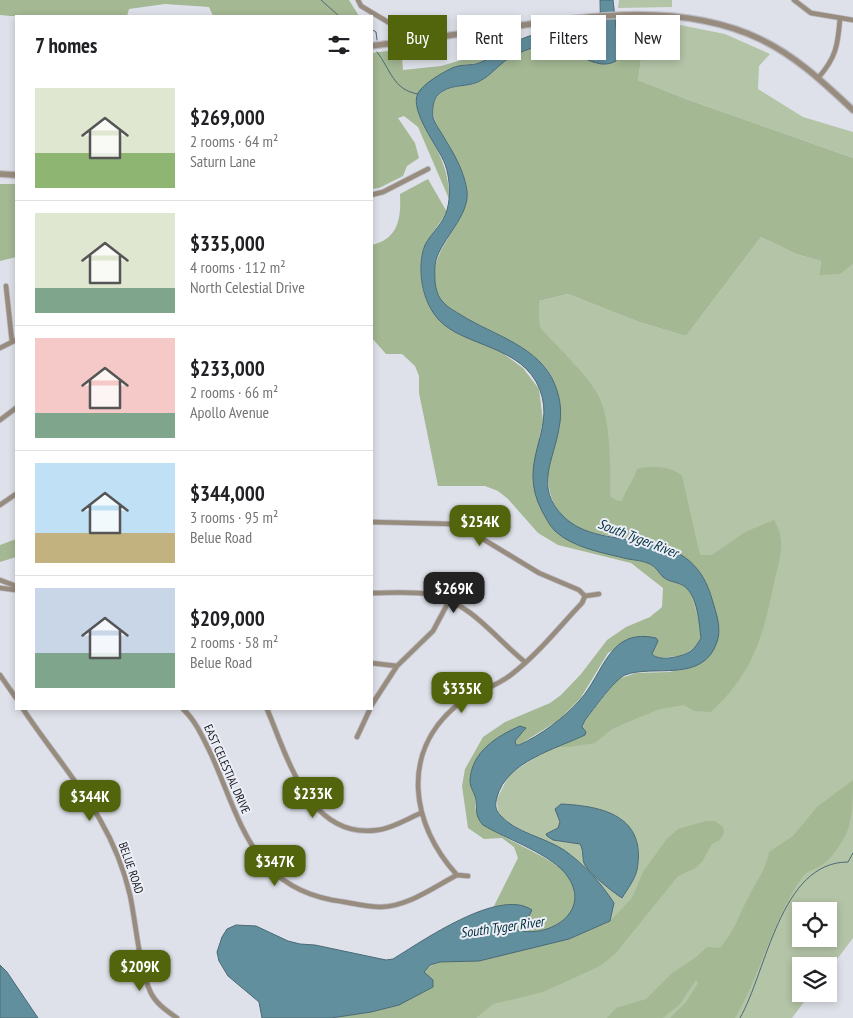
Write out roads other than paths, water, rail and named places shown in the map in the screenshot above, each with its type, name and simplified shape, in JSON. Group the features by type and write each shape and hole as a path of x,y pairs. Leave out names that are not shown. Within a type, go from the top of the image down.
{"street":[{"path":"358,0 361,6 388,22"},
{"path":"794,0 810,13 853,20"},
{"path":"447,36 616,15 673,15 728,25 779,49 818,78 853,110"},
{"path":"818,78 835,53 840,18"},
{"path":"373,46 388,44"},
{"path":"373,193 389,189 428,170"},
{"path":"0,174 15,175"},
{"path":"0,348 14,340 6,286"},
{"path":"0,420 15,409"},
{"path":"0,505 15,495"},
{"path":"373,522 453,524 463,527 539,573 577,589 585,596 599,594"},
{"path":"0,580 15,586"},
{"path":"0,588 15,590"},
{"path":"373,593 426,594 450,601 476,618 525,662"},
{"path":"468,876 457,875 438,851 420,813 420,768 425,748 433,732 460,703 482,689 508,677 582,603 585,596"},
{"path":"373,702 397,666 433,631 450,601"},
{"path":"373,663 397,666"},
{"path":"0,675 15,697"},
{"name":"BELUE ROAD","path":"24,710 82,788 114,847 129,892 150,991 160,1004 177,1018"},
{"name":"EAST CELESTIAL DRIVE","path":"184,710 201,734 251,846 267,866 289,885 320,897 381,907 410,900 457,875"},
{"path":"267,710 303,790 313,806 327,818 343,826 369,831 386,828 420,813"},
{"path":"357,737 369,710"}],"water":[{"path":"600,0 613,0 616,26 616,60 608,64 600,64 590,60 606,60 606,15 600,15"},
{"path":"531,35 531,49 521,52 521,40"},
{"name":"South Tyger River","path":"486,60 507,60 487,76 473,84 446,89 437,96 433,109 434,120 453,152 464,178 467,191 467,200 460,218 436,260 435,285 440,298 447,306 461,315 528,351 548,372 557,391 561,412 557,440 548,473 549,495 554,505 563,516 580,528 600,535 644,542 665,548 685,557 701,574 712,599 719,626 717,642 710,655 701,663 689,668 636,672 625,675 610,688 585,720 582,727 586,732 585,735 547,751 522,765 502,785 497,797 497,811 507,821 522,831 564,850 592,874 614,903 610,921 569,939 479,961 440,962 430,965 424,972 433,980 433,987 399,1005 371,1012 331,1018 262,1018 259,1002 228,976 219,961 217,952 222,937 227,929 236,925 256,926 288,941 300,944 315,945 386,960 393,959 461,920 481,911 500,906 518,905 532,910 528,918 513,924 511,928 537,931 550,928 561,922 570,913 574,903 574,890 568,877 561,869 541,855 480,822 475,797 470,784 471,771 475,762 487,746 511,730 520,726 526,728 515,741 516,745 519,745 559,720 580,700 609,655 628,639 640,636 656,638 658,641 652,654 665,658 677,657 691,651 701,638 695,603 689,590 684,586 665,579 650,564 580,546 562,537 555,531 542,511 535,493 534,462 541,434 544,405 540,390 532,375 521,364 507,355 450,329 439,320 428,304 422,284 422,254 425,245 445,215 449,199 449,187 445,164 421,119 416,100 421,89 438,75 452,68"},
{"path":"561,804 577,805 606,812 628,826 635,837 638,852 637,870 633,881 622,898 601,882 586,867 580,844 553,840 547,836 546,834 558,828 560,822 555,809"},
{"path":"0,965 7,972 38,1018 0,1018"}],"waterway":[{"path":"321,0 338,15"},
{"path":"373,30 376,32 377,40"},
{"path":"377,52 398,84 410,92 418,94"},
{"path":"740,1018 750,998 779,922 791,899 806,880 825,867 848,862 853,853"}]}
